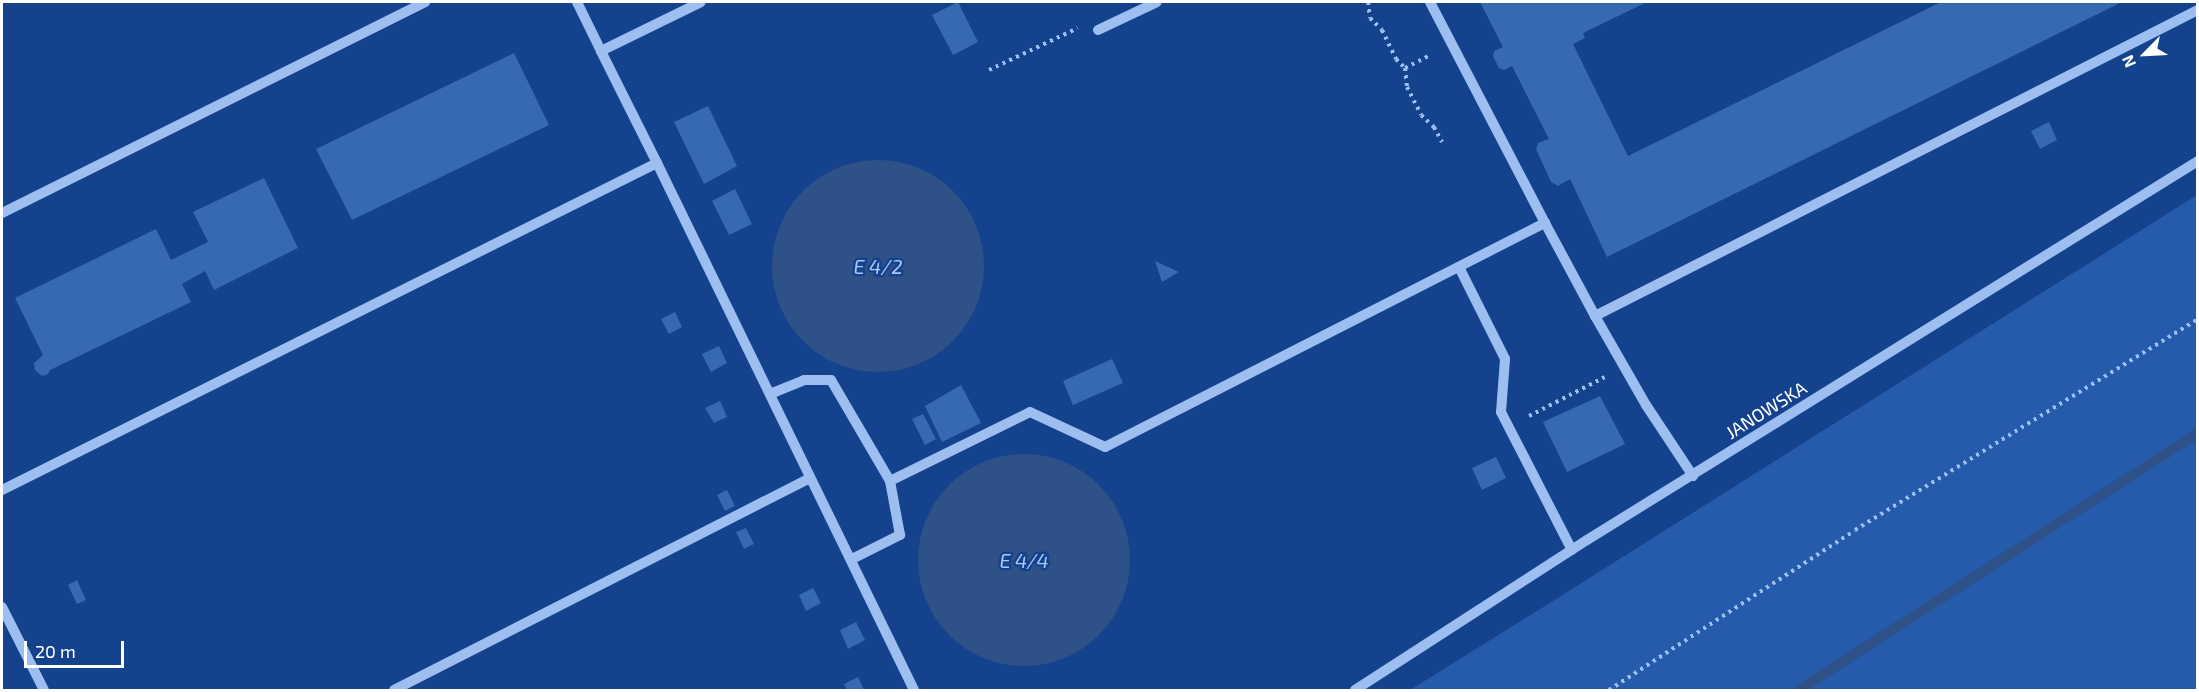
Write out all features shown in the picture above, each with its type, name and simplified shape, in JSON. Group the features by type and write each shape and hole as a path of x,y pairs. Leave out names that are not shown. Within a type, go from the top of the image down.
{"street":[{"path":"2,213 425,2"},
{"path":"577,2 810,478 852,559 914,690"},
{"path":"601,51 701,2"},
{"path":"1098,30 1156,2"},
{"path":"1430,2 1595,316 1693,476"},
{"path":"1595,316 2198,10"},
{"name":"JANOWSKA","path":"1355,690 1572,550 2198,161"},
{"path":"2,490 657,163"},
{"path":"890,482 1030,412 1105,447 1545,223"},
{"path":"1459,267 1505,359 1501,412 1572,550"},
{"path":"770,394 804,380 831,380 890,482 900,535 852,559"},
{"path":"394,690 810,478"},
{"path":"2,607 44,690"}],"path":[{"path":"1368,2 1370,18 1382,30 1396,59 1405,68 1407,87 1421,115 1434,127 1442,142"},
{"path":"989,70 1088,23 1098,30"},
{"path":"1405,68 1452,44"},
{"path":"1609,690 1856,530 2198,319"},
{"path":"1508,426 1625,368"}],"shaded area":[{"path":"2197,195 2197,690 1410,690 1545,606"}],"water":[{"name":"E 4/2","path":"878,160 899,162 918,168 937,178 953,191 966,207 976,226 982,245 984,266 982,287 976,306 966,325 953,341 937,354 918,364 899,370 878,372 857,370 838,364 819,354 803,341 790,325 780,306 774,287 772,266 774,245 780,226 790,207 803,191 819,178 838,168 857,162"},
{"name":"E 4/4","path":"1024,454 1045,456 1065,462 1083,472 1099,485 1112,501 1122,519 1128,539 1130,560 1128,581 1122,601 1112,619 1099,635 1083,648 1065,658 1045,664 1024,666 1003,664 983,658 965,648 949,635 936,619 926,601 920,581 918,560 920,539 926,519 936,501 949,485 965,472 983,462 1003,456"}],"building":[{"path":"958,2 978,42 953,55 932,15"},
{"path":"1480,2 1647,2 1583,33 1585,38 1573,44 1628,156 1941,2 2122,2 1607,257 1570,179 1558,186 1551,182 1536,149 1538,143 1549,139 1512,66 1504,70 1499,68 1493,56 1494,51 1503,47"},
{"path":"514,53 549,125 352,220 316,149"},
{"path":"708,106 737,166 704,184 674,122"},
{"path":"2049,122 2057,140 2040,149 2031,131"},
{"path":"264,178 298,248 214,290 205,271 182,284 191,302 50,370 48,374 42,376 35,370 34,363 43,355 15,298 156,229 171,260 208,242 193,212"},
{"path":"735,189 752,224 729,235 712,201"},
{"path":"1155,261 1179,272 1162,282"},
{"path":"675,312 682,327 669,334 661,319"},
{"path":"719,346 727,363 711,372 702,354"},
{"path":"1112,359 1123,383 1073,405 1063,381"},
{"path":"961,385 981,423 942,442 925,406"},
{"path":"1600,396 1625,444 1567,472 1543,422"},
{"path":"720,401 727,417 714,423 705,408"},
{"path":"923,414 936,439 925,445 912,419"},
{"path":"1496,457 1506,478 1482,490 1472,468"},
{"path":"727,490 735,506 725,511 717,495"},
{"path":"746,528 754,544 744,549 736,532"},
{"path":"77,580 86,600 77,604 68,585"},
{"path":"813,588 821,603 806,611 799,595"},
{"path":"856,622 865,640 848,649 840,630"},
{"path":"858,677 864,690 847,690 844,684"}],"waterway":[{"path":"1799,690 2198,433"}]}
